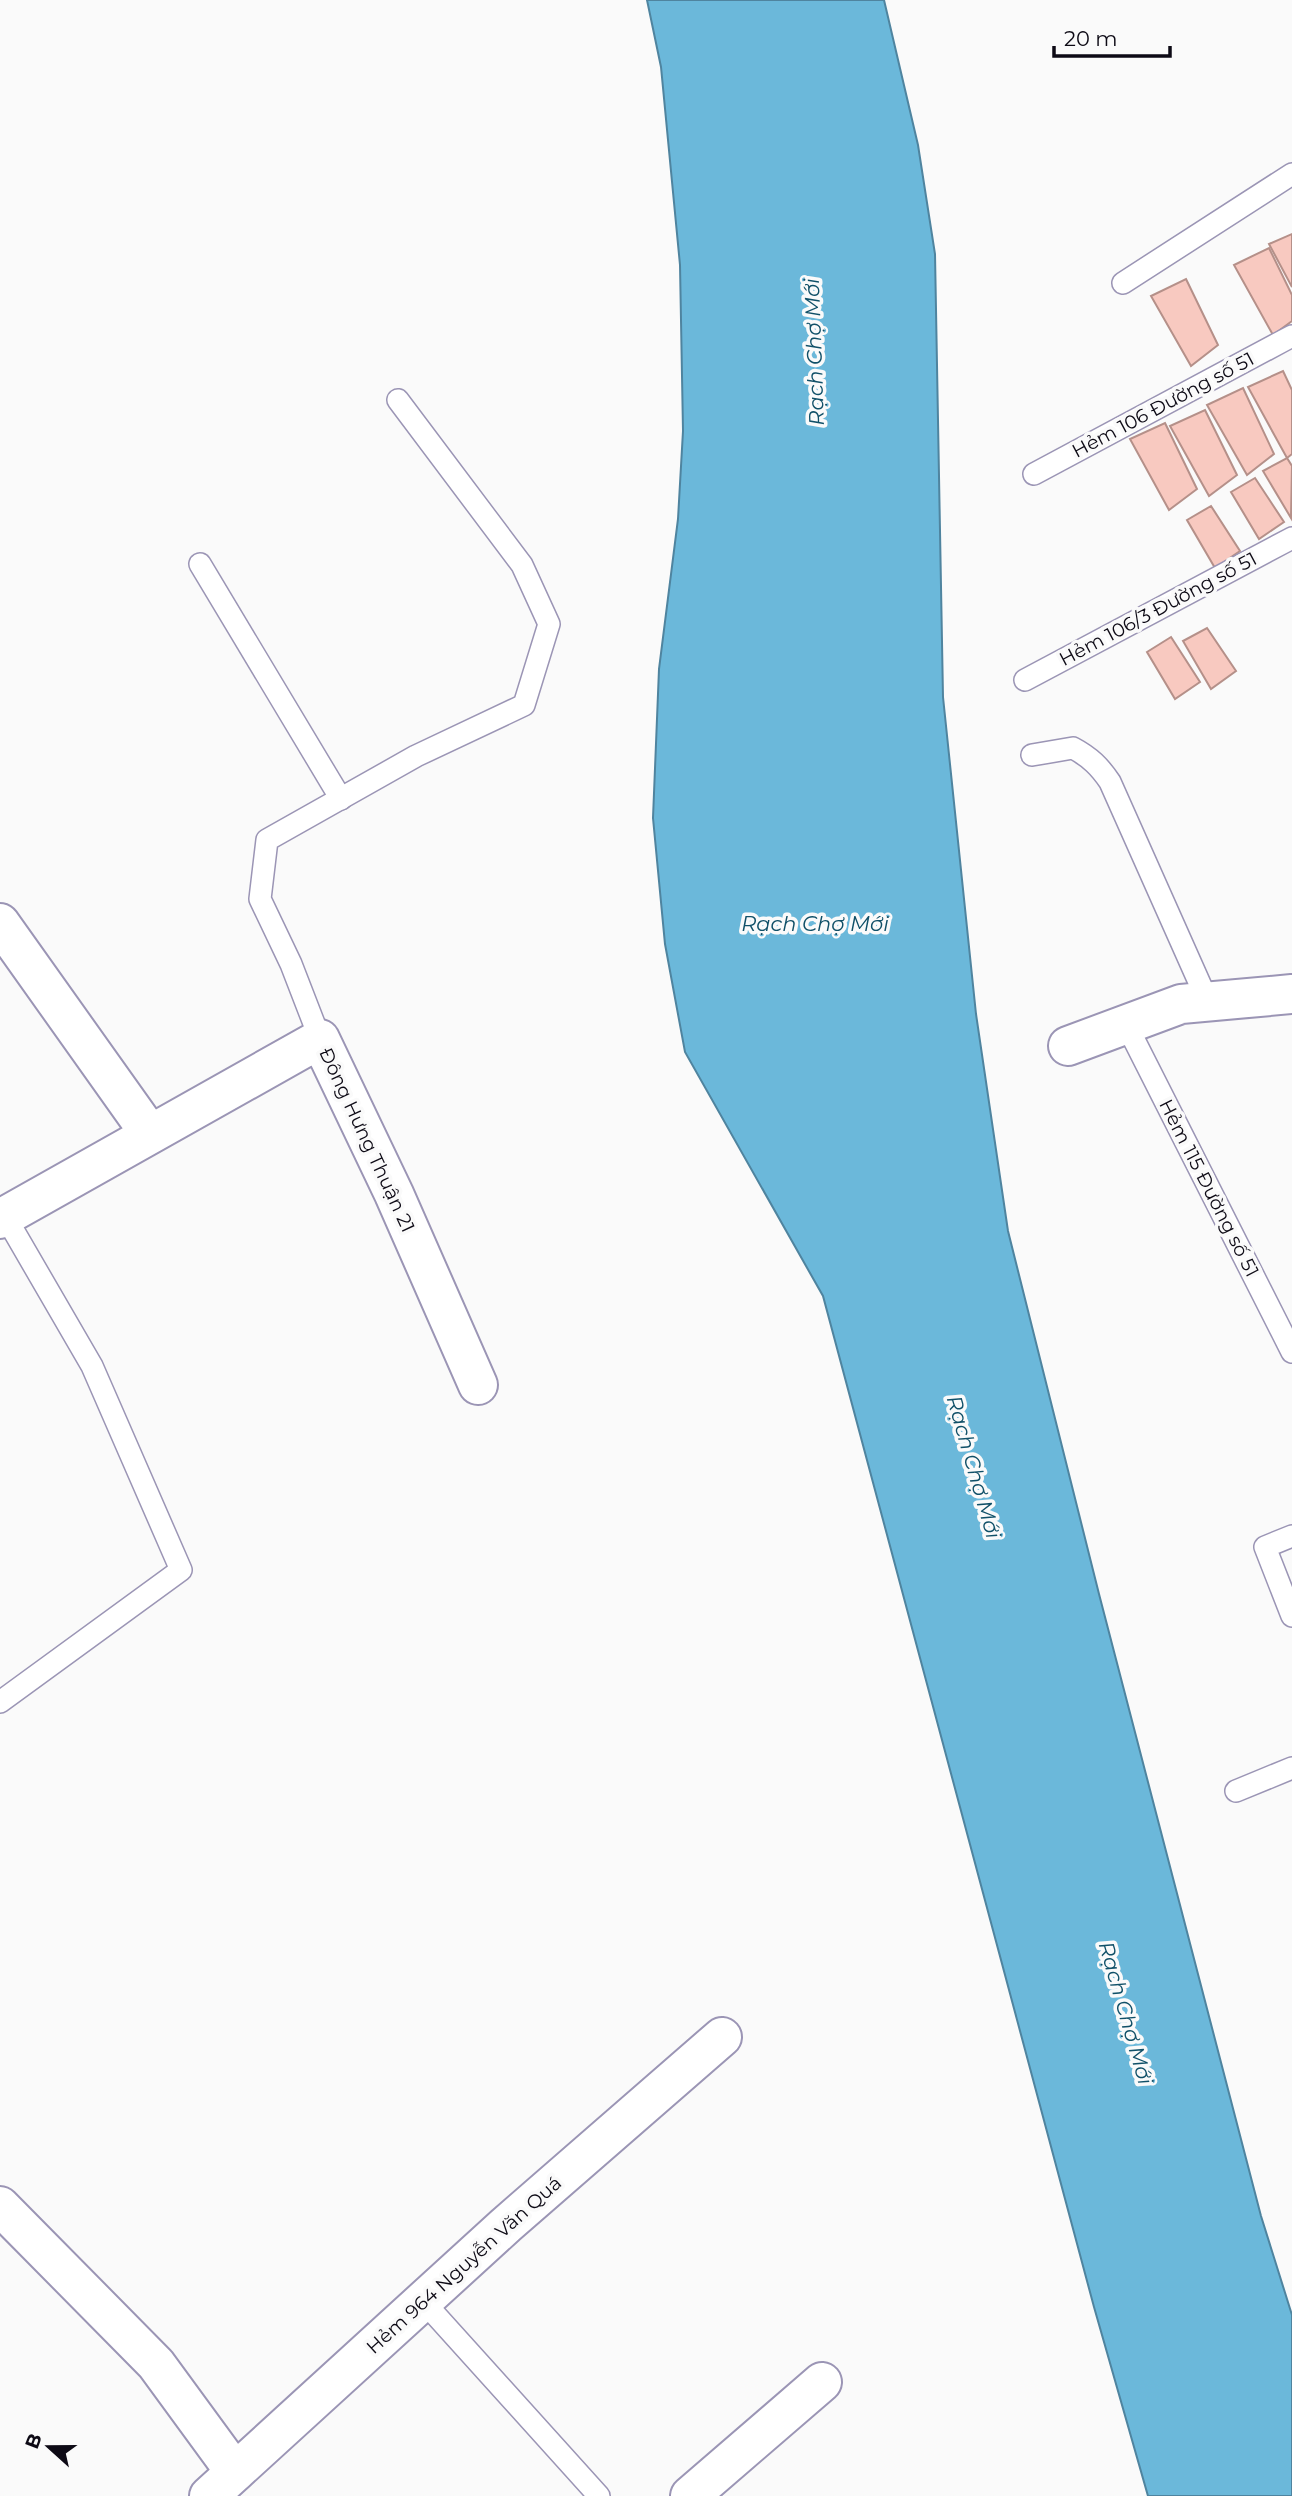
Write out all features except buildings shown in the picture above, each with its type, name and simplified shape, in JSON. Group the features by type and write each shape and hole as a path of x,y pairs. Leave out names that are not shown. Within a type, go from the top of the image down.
{"street":[{"path":"0,923 149,1134"},
{"path":"1068,1046 1181,1004 1292,994"},
{"name":"Đông Hưng Thuận 21","path":"2,1218 320,1039 394,1194 478,1385"},
{"name":"Hẻm 964 Nguyễn Văn Quá","path":"222,2484 506,2225 722,2037"},
{"path":"0,2206 156,2364 222,2484"},
{"path":"690,2496 822,2382"}],"lane":[{"path":"1123,283 1292,174"},
{"name":"Hẻm 106 Đường số 51","path":"1034,474 1292,336"},
{"path":"320,1039 291,964 260,899 267,840 416,756 524,705 549,624 522,565 398,400"},
{"name":"Hẻm 106/3 Đường số 51","path":"1025,680 1292,538"},
{"path":"200,564 341,799"},
{"path":"1032,755 1073,748 1102,769 1208,1002"},
{"name":"Hẻm 115 Đường số 51","path":"1126,1024 1292,1352"},
{"path":"0,1702 181,1570 92,1366 2,1218"},
{"path":"1292,1536 1265,1547 1292,1616"},
{"path":"1236,1791 1292,1768"},
{"path":"424,2301 599,2496"}],"water":[{"name":"Rạch Chợ Mới","path":"647,0 884,0 918,145 935,254 943,697 976,1014 1008,1231 1099,1594 1261,2216 1292,2315 1292,2496 1148,2496 1094,2307 823,1296 685,1052 665,944 653,818 659,669 678,519 683,431 680,265 661,67"}]}
